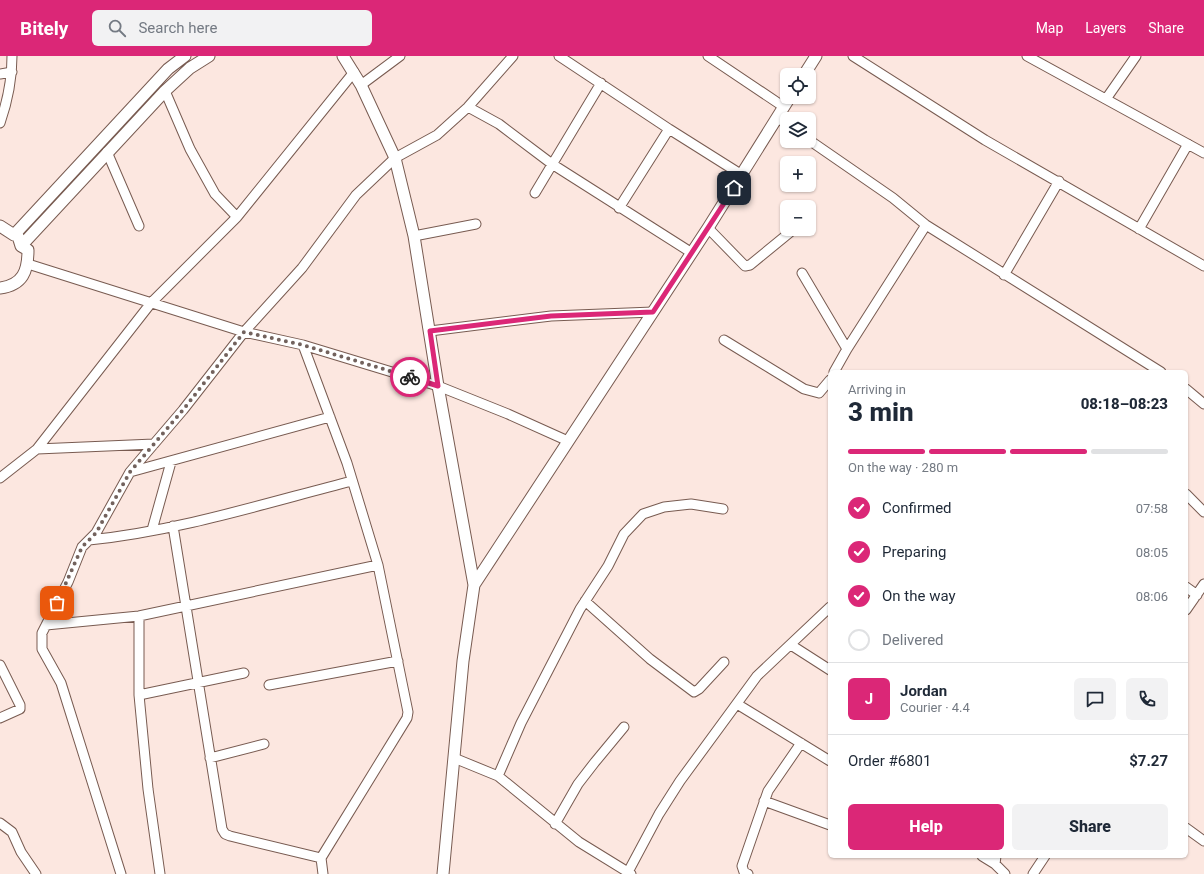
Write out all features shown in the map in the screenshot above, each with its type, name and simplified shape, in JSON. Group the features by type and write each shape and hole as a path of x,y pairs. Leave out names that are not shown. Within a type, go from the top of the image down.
{"street":[{"path":"0,123 8,98 12,72 12,56"},
{"path":"14,235 163,74 185,56"},
{"path":"21,246 165,91 190,68 209,56"},
{"path":"343,56 361,85 395,158 414,236 438,386 474,585 463,661 442,874"},
{"path":"361,85 400,56"},
{"path":"122,874 61,683 42,649 42,633 68,582 79,553 101,526 130,472 244,332 302,268 356,195 395,158 437,135 468,107 513,56"},
{"path":"560,56 669,129 742,175"},
{"path":"708,56 784,107"},
{"path":"808,68 816,56"},
{"path":"853,56 985,140 1059,181 1204,266"},
{"path":"1027,56 1204,153"},
{"path":"1106,99 1136,56"},
{"path":"0,74 12,72"},
{"path":"0,478 36,449 151,303 237,217 354,72"},
{"path":"536,194 552,164 601,83"},
{"path":"165,91 190,149 215,194 237,217"},
{"path":"474,585 692,253 786,104"},
{"path":"468,107 499,124 552,164 692,253"},
{"path":"619,208 669,129"},
{"path":"1139,229 1188,144"},
{"path":"816,145 893,198 926,225 1158,370"},
{"path":"107,152 140,226"},
{"path":"1004,274 1059,181"},
{"path":"414,236 476,224"},
{"path":"835,370 846,349 926,225"},
{"path":"0,226 14,235 17,233 21,246 28,250 28,264 24,275 17,282 8,287 0,288"},
{"path":"708,228 745,266 750,265 785,236"},
{"path":"28,264 244,332 303,345 438,386 508,414 568,441"},
{"path":"802,273 846,349"},
{"path":"430,331 551,316 653,312"},
{"path":"724,340 804,389 819,393 828,382"},
{"path":"303,345 352,481 378,565 408,704 407,718 321,858 323,874"},
{"path":"1188,391 1204,404"},
{"path":"130,472 171,462 330,417"},
{"path":"36,449 154,444"},
{"path":"152,530 171,462"},
{"path":"89,540 114,538 173,526 352,481"},
{"path":"1188,496 1204,512"},
{"path":"498,776 521,723 585,601 608,566 624,534 643,514 664,507 691,504 723,509"},
{"path":"173,526 222,829 225,834 321,858"},
{"path":"46,625 139,616 378,565"},
{"path":"1188,607 1204,584"},
{"path":"1188,588 1197,595"},
{"path":"585,601 650,659 694,692 699,689 724,662"},
{"path":"454,758 498,776 555,824 579,842 630,873 659,814 680,781 757,676 828,608"},
{"path":"139,616 139,695 148,789 160,874"},
{"path":"791,645 828,669"},
{"path":"270,685 398,661"},
{"path":"0,666 20,705 20,708 0,718"},
{"path":"139,695 244,673"},
{"path":"737,704 828,760"},
{"path":"555,824 578,784 624,727"},
{"path":"748,874 744,872 742,866 768,791 801,743"},
{"path":"210,758 264,744"},
{"path":"764,801 828,824"},
{"path":"0,823 12,832 20,852 36,874"},
{"path":"1188,829 1204,841"},
{"path":"1033,874 1044,858"},
{"path":"996,860 1005,874"}],"way so far":[{"path":"57,603 68,582 82,547 101,526 130,472 183,410 244,332 303,345 410,377"}],"route":[{"path":"410,377 438,386 430,331 551,316 653,312 734,188"}]}
